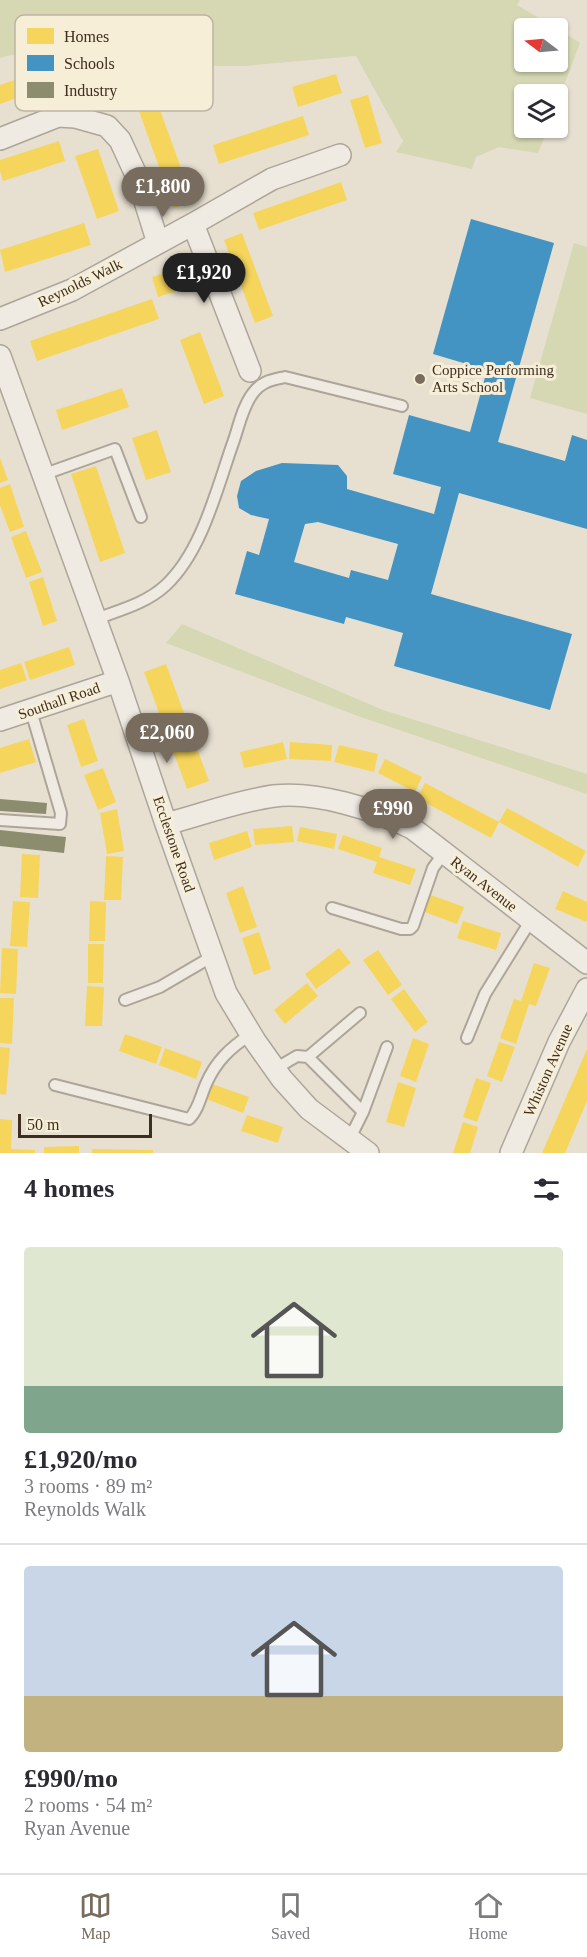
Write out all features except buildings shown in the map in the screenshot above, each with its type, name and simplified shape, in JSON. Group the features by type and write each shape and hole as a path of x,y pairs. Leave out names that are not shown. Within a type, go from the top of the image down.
{"street":[{"path":"0,139 58,116 75,117 107,126 120,140 138,179 158,243"},
{"name":"Reynolds Walk","path":"0,319 72,290 272,179 340,155"},
{"path":"192,225 250,371"},
{"name":"Ecclestone Road","path":"0,356 118,681 226,993 275,1069 309,1108 368,1153"},
{"name":"Southall Road","path":"0,720 118,681"},
{"name":"Ryan Avenue","path":"166,824 273,796 298,795 333,801 389,816 411,828 587,963"},
{"name":"Whiston Avenue","path":"511,1153 559,1042 587,989"}],"lane":[{"path":"96,619 144,600 165,585 188,559 204,522 243,412 253,393 267,380 285,378 402,406"},
{"path":"42,475 116,449 141,517"},
{"path":"0,820 60,824 61,813 31,711"},
{"path":"332,908 401,929 410,928 413,926 433,868 444,853"},
{"path":"466,1038 485,994 531,920"},
{"path":"125,1000 160,987 213,956"},
{"path":"308,1057 360,1013"},
{"path":"55,1085 189,1119 195,1113 217,1063 232,1047 251,1034"},
{"path":"349,1140 363,1112 387,1047"},
{"path":"275,1069 297,1056 308,1057 363,1112"}],"green space":[{"path":"0,0 520,0 517,5 539,18 514,18 514,72 568,72 568,35 580,43 564,84 514,84 514,138 544,138 538,153 499,147 476,157 472,169 396,152 403,141 356,56 244,66 213,66 213,15 15,15 15,55 0,58"},
{"path":"574,243 587,247 587,414 530,398"},
{"path":"182,624 383,710 587,774 587,794 355,715 166,643"}],"place":[{"name":"Coppice Performing Arts School","path":"420,379"}]}
